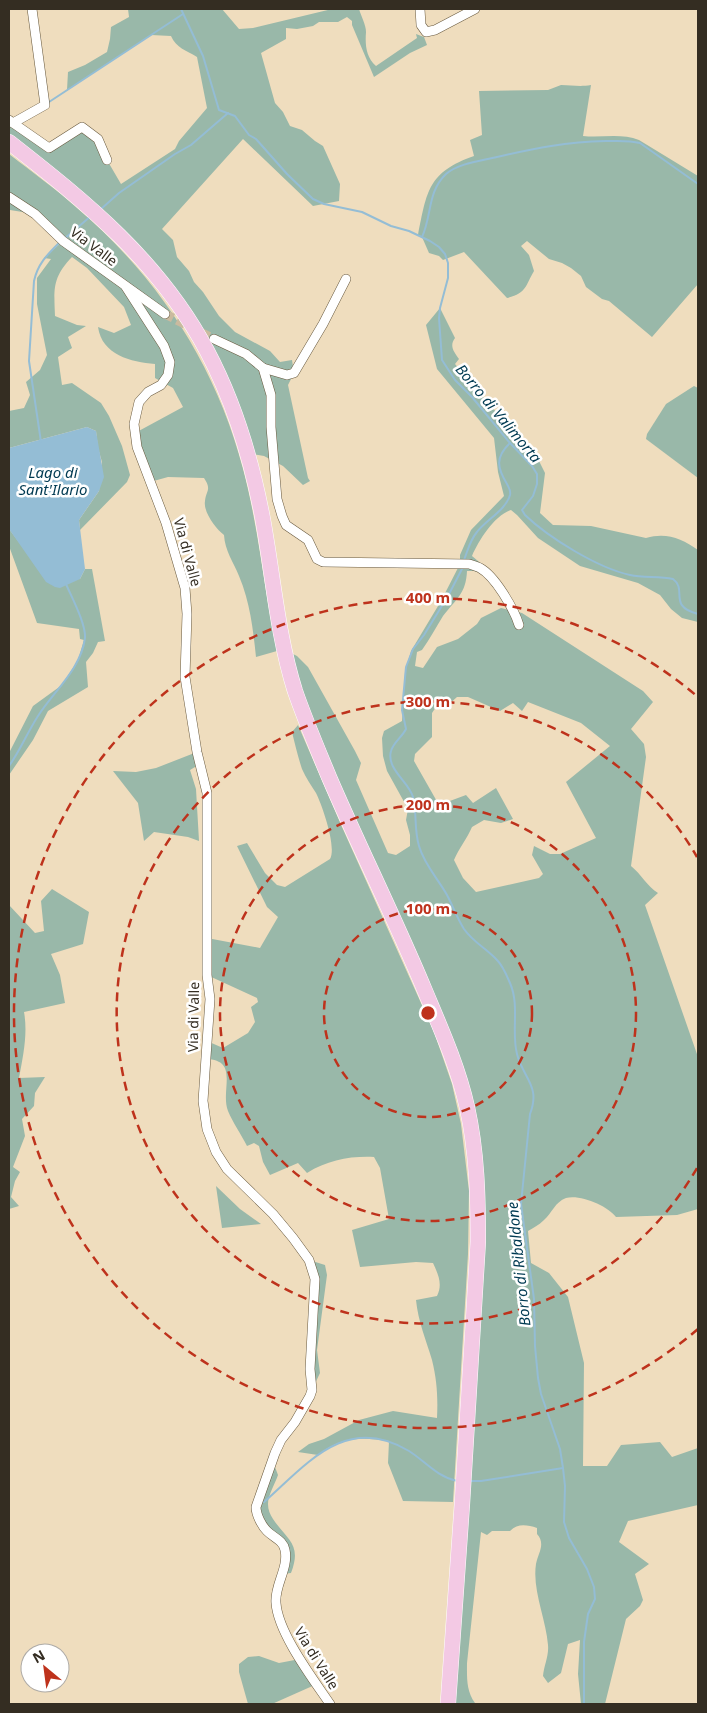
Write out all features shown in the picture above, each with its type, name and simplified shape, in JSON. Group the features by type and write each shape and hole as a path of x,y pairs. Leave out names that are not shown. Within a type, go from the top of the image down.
{"highway":[{"path":"9,142 92,208 144,261 164,284 206,351 229,399 252,468 262,514 280,628 296,695 350,825 408,949 460,1078 476,1160 478,1242 448,1704"},
{"path":"9,154 76,206 132,262 173,312 207,374 220,402 243,468 272,630 282,678 289,699 307,747 431,1024 452,1084 461,1124 467,1172 469,1212 455,1470 439,1704"}],"street":[{"path":"32,9 44,105 11,122 49,148 82,127 98,139 107,160"},
{"path":"420,9 421,25 426,32 435,30 475,9"},
{"name":"Via Valle","path":"9,197 35,214 62,239 126,288 165,314"},
{"path":"214,339 246,354 263,368 288,375 294,373 323,324 346,279"},
{"name":"Via di Valle","path":"126,288 164,346 170,362 168,375 161,385 148,392 139,402 134,424 137,447 166,523 185,588 187,614 185,677 197,751 207,793 207,975 210,999 203,1101 206,1129 216,1152 227,1169 273,1214 310,1260 315,1279 310,1369 312,1390 275,1453 256,1507 256,1512 266,1531 277,1538 285,1550 286,1558 277,1591 276,1604 283,1629 300,1659 330,1704"},
{"path":"263,368 271,395 271,427 275,476 282,516 286,525 308,540 317,559 322,562 464,564 480,567 495,581 516,616 519,625"}],"green space":[{"path":"128,9 222,9 239,29 253,28 332,9 359,9 366,29 367,50 370,59 376,66 417,38 416,34 424,37 427,45 410,53 374,77 352,21 347,17 338,22 319,22 313,26 297,29 286,28 286,39 261,53 275,103 283,112 290,126 302,130 323,146 340,184 339,201 313,206 243,139 162,229 173,240 177,257 189,271 194,282 219,316 235,332 270,351 280,362 292,360 294,373 288,385 310,481 303,485 283,466 264,456 247,453 241,433 164,284 9,142 9,120 49,148 82,127 98,139 107,160 121,184 175,149 179,141 207,108 197,57 179,46 171,36 151,35 67,90 68,72 85,65 107,52 111,27 129,17"},
{"path":"561,85 591,85 583,136 619,136 639,140 698,176 698,284 652,337 609,301 602,299 586,287 581,276 571,268 549,259 527,241 521,246 529,255 534,271 522,291 507,298 464,252 443,260 439,256 429,253 422,237 418,235 424,206 432,185 438,176 459,162 474,156 470,140 482,135 479,91 548,90"},
{"path":"9,154 77,208 133,263 158,293 200,359 217,394 243,469 249,492 277,651 256,657 246,596 228,551 224,535 214,525 206,510 205,501 208,488 204,478 168,477 150,482 135,433 183,407 173,388 155,378 155,364 127,359 111,350 105,344 98,327 114,333 131,325 124,307 87,268 72,257 65,264 56,284 54,298 55,316 77,325 86,326 68,337 72,348 58,357 62,385 72,383 101,403 122,446 130,475 127,482 80,530 79,520 99,491 102,462 96,431 87,427 9,448 9,411 24,408 30,395 26,382 40,370 47,355 37,304 37,278 51,259 44,258 63,241 35,214 9,209"},
{"path":"440,308 455,338 452,346 459,359 455,364 532,454 536,455 545,473 540,513 553,525 591,526 646,538 667,536 680,540 698,550 698,622 682,618 671,609 660,595 638,583 580,566 538,538 511,510 493,523 479,543 472,556 484,566 481,573 467,571 462,591 443,616 428,642 422,650 417,652 415,666 423,668 437,647 458,639 477,624 481,618 501,608 522,613 643,691 653,702 631,729 644,744 646,757 631,866 658,893 645,905 698,1057 698,1209 677,1215 616,1217 600,1205 586,1199 572,1197 559,1202 542,1222 528,1231 531,1263 549,1273 568,1297 584,1363 583,1466 607,1466 621,1445 660,1442 672,1457 698,1448 698,1505 628,1521 619,1542 649,1564 635,1574 643,1600 640,1606 626,1619 605,1704 581,1704 578,1674 580,1640 568,1644 561,1673 548,1683 543,1676 548,1645 535,1574 541,1541 537,1534 537,1528 523,1525 510,1531 492,1531 487,1535 481,1532 467,1663 467,1679 470,1694 475,1704 448,1704 477,1277 467,1104 350,825 285,650 297,656 308,667 355,751 361,763 356,780 388,853 396,855 410,846 410,835 406,820 408,809 387,771 383,756 382,738 384,731 402,721 405,672 411,651 441,601 460,564 460,555 471,530 504,496 498,472 494,438 437,369 426,325","holes":["457,697 468,697 500,711 513,703 522,711 528,702 581,723 610,746 566,782 596,838 560,854 550,854 534,846 532,855 543,874 539,878 476,892 463,878 454,860 456,856 472,827 484,820 501,823 513,819 496,788 473,803 466,795 439,805 414,761 415,754 432,737 432,713 436,707 447,706"]},
{"path":"694,386 698,388 698,478 646,439 647,434 666,404"},
{"path":"9,529 25,550 80,579 85,569 92,569 105,641 98,642 86,662 88,687 48,711 33,740 9,775 9,753 33,706 62,685 78,660 84,640 80,639 79,629 37,623 9,546"},
{"path":"298,725 434,1032 452,1084 461,1124 469,1191 468,1254 453,1502 403,1501 388,1463 389,1441 352,1439 335,1444 318,1455 298,1452 309,1444 324,1439 359,1420 393,1411 437,1418 435,1375 420,1323 416,1300 437,1296 440,1287 439,1279 433,1263 416,1262 360,1267 352,1230 389,1219 380,1168 374,1157 356,1157 339,1160 307,1173 298,1163 270,1175 263,1162 259,1146 254,1143 247,1146 228,1111 226,1103 226,1070 223,1065 216,1061 206,1059 207,1041 223,1048 248,1033 255,1022 251,1007 258,1002 257,998 207,975 207,938 260,948 278,917 267,907 237,846 247,843 265,873 277,885 285,887 330,859 332,853 325,816 316,793 302,769 297,751 292,732"},
{"path":"197,752 200,764 190,770 196,789 199,841 188,837 154,832 144,841 138,803 113,771 136,772 156,768"},
{"path":"52,889 89,912 83,944 51,954 60,975 65,1003 24,1012 25,1037 19,1078 45,1077 35,1093 34,1106 22,1119 25,1136 13,1167 20,1172 15,1181 11,1197 19,1206 9,1209 9,905 35,933 44,931 41,901"},
{"path":"216,1186 240,1209 261,1224 222,1228"},
{"path":"309,1260 325,1265 327,1275 317,1350 320,1373 312,1390 315,1279"},
{"path":"270,1464 275,1467 278,1475 269,1497 268,1508 273,1519 292,1543 295,1555 291,1573 281,1574 285,1549 256,1512"},
{"path":"259,1656 279,1663 300,1659 317,1684 272,1704 248,1704 239,1672 239,1664 248,1657"}],"water":[{"name":"Lago di Sant'Ilario","path":"87,427 96,431 104,477 99,491 79,520 85,569 80,579 60,588 46,582 9,529 9,448"}],"waterway":[{"name":"Borro di Valimorta","path":"181,9 203,56 219,110 235,116 249,135 256,139 287,174 313,199 324,204 362,212 391,226 409,231 430,241 445,254 448,263 448,278 439,318 442,360 455,380 472,397 537,474 537,484 533,496 522,510 525,515 560,542 603,566 630,575 673,579 679,588 680,602 683,607 698,614"},
{"path":"49,102 183,14"},
{"path":"101,209 119,193 191,145 228,113"},
{"path":"422,237 436,188 451,170 470,163 538,148 591,142 631,141 640,143 698,184"},
{"path":"64,239 91,216"},
{"path":"41,442 29,361 34,281 41,264 60,242"},
{"name":"Borro di Ribaldone","path":"464,560 475,535 500,510 510,495 510,489 501,473 499,463 502,453 510,443"},
{"name":"Borro di Ribaldone","path":"463,567 448,596 413,649 406,667 402,710 406,729 392,748 390,758 395,770 411,791 415,809 417,840 424,859 447,895 464,929 499,962 513,992 515,1045 520,1062 530,1082 533,1096 521,1204 534,1299 538,1378 541,1394 560,1449 565,1486 564,1522 569,1538 587,1569 594,1587 595,1599 588,1614 584,1642 584,1704"},
{"path":"9,766 38,716 73,670 82,649 85,632 66,584"},
{"path":"264,1502 312,1459 329,1448 347,1440 366,1438 386,1441 409,1451 443,1476 457,1481"},
{"path":"469,1481 481,1481 563,1468"}],"tunnel":[{"path":"165,314 214,339"}]}
